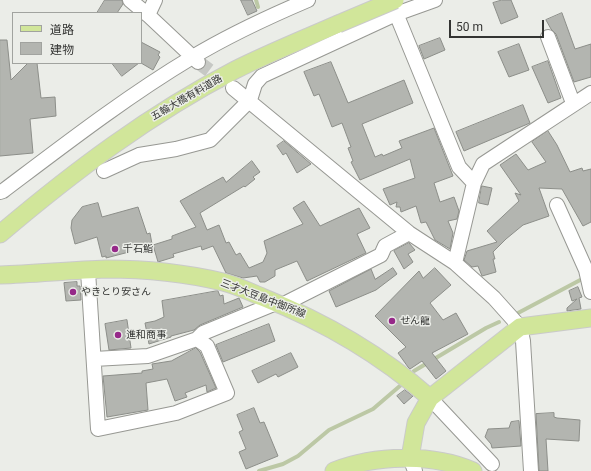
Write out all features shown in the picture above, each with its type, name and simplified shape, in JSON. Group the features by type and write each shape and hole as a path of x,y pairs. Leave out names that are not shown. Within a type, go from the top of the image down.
{"main road":[{"name":"五輪大橋有料道路","path":"0,234 55,189 164,110 236,69 338,24 396,7"},
{"name":"三才大豆島中御所線","path":"0,275 105,269 157,272 224,282 279,304 330,327 364,347 412,382 430,398"},
{"path":"412,464 416,423 430,398 520,327 591,318"},
{"path":"334,471 375,461 412,464 436,460 473,471"}],"street":[{"path":"130,0 148,14 195,60"},
{"path":"148,14 155,0"},
{"path":"0,192 91,124 264,19 308,0"},
{"path":"391,0 396,7 459,167 474,183"},
{"path":"104,171 139,155 176,149 210,140 250,100 255,84 262,76 396,7 435,0"},
{"path":"548,37 573,103"},
{"path":"233,88 250,100 409,233 454,263 494,298 520,327 523,341 531,471"},
{"path":"454,263 474,183 483,164 573,103 591,93"},
{"path":"557,205 588,280"},
{"path":"94,359 148,356 197,339 203,333 279,304 380,255 385,246 409,233"},
{"path":"88,271 98,429 176,413 227,393 207,346 197,339"},
{"path":"430,398 492,464"}],"building":[{"path":"105,0 122,0 123,4 118,12 98,12"},
{"path":"241,0 252,0 257,11 248,15"},
{"path":"502,0 511,0 518,17 501,24 493,3"},
{"path":"562,13 575,49 591,44 591,77 574,82 556,34 546,20"},
{"path":"440,38 445,50 424,59 419,46"},
{"path":"0,40 7,40 11,80 27,64 37,64 41,98 55,97 56,116 30,119 33,153 0,156"},
{"path":"142,43 160,52 158,55 160,57 153,70 142,64"},
{"path":"519,44 529,70 509,77 498,52"},
{"path":"548,61 561,98 548,103 532,67"},
{"path":"331,62 348,103 404,80 413,103 362,124 375,157 382,154 383,156 402,148 399,141 434,128 453,176 434,183 440,202 454,197 459,211 457,219 448,221 453,233 450,249 435,240 426,222 421,223 416,206 401,212 400,207 396,207 397,202 390,205 383,189 415,178 410,159 360,180 351,162 353,161 348,148 351,147 342,123 332,127 319,94 314,96 304,72"},
{"path":"113,64 138,64 122,76"},
{"path":"523,105 530,123 464,151 456,132"},
{"path":"548,131 557,145 570,172 582,168 583,171 591,169 591,222 583,226 562,189 539,188 549,216 523,225 506,239 493,252 496,272 482,276 478,266 472,267 464,260 467,251 497,242 487,231 519,201 515,193 521,195 500,165 516,154 528,170 546,162 532,142"},
{"path":"284,141 311,164 297,173 286,153 283,155 277,146"},
{"path":"252,161 260,172 253,177 255,179 245,187 244,186 200,213 207,230 219,225 226,243 229,242 236,255 240,253 249,268 263,262 267,253 264,241 303,224 293,208 304,201 320,226 359,208 370,228 357,234 366,253 307,281 297,261 275,270 275,276 265,282 260,282 257,276 243,278 226,273 213,246 202,250 201,246 173,254 174,257 158,262 153,245 172,239 172,236 196,227 180,201 223,177 226,182"},
{"path":"482,186 492,188 488,205 479,203"},
{"path":"98,203 102,217 138,207 147,234 150,233 152,244 128,245 129,252 106,258 106,256 102,257 97,237 75,244 71,228 72,220 82,207"},
{"path":"409,243 415,250 408,254 413,262 404,269 394,251"},
{"path":"393,268 397,274 376,290 336,307 329,291 371,269 375,279"},
{"path":"435,268 451,285 430,303 443,320 456,313 468,334 432,353 446,371 436,379 422,361 410,369 408,367 398,353 406,347 375,316 419,271 423,278"},
{"path":"77,282 77,286 80,286 81,300 66,301 64,283"},
{"path":"578,287 582,297 579,298 581,309 567,311 567,308 577,299 572,301 569,291"},
{"path":"218,291 220,296 223,295 224,304 239,298 243,307 200,325 194,330 149,344 145,323 164,317 162,301"},
{"path":"127,320 131,348 109,350 105,324"},
{"path":"269,324 275,341 223,362 216,345"},
{"path":"196,348 200,352 216,388 207,392 206,385 185,393 187,397 175,401 167,379 146,383 148,410 107,417 103,376 142,373 142,371 153,369 152,364 171,361"},
{"path":"291,353 298,367 278,377 276,374 258,383 252,371"},
{"path":"405,390 413,396 404,404 397,396"},
{"path":"254,408 260,423 264,422 278,456 246,469 239,452 246,449 239,432 243,430 237,415"},
{"path":"554,413 554,417 557,418 580,420 579,441 546,439 548,471 539,471 536,414"},
{"path":"519,421 521,446 492,448 491,444 485,437 488,429 509,428 511,422"}],"waterway":[{"path":"256,0 258,7"},
{"path":"518,313 584,278"},
{"path":"414,371 486,328 499,322"},
{"path":"259,471 283,464 298,456 329,430 373,409 401,385"}],"tunnel":[{"path":"198,62 228,84"}],"place":[{"name":"千石鮨","path":"115,249"},
{"name":"やきとり安さん","path":"73,292"},
{"name":"せん龍","path":"392,321"},
{"name":"進和商事","path":"118,335"}]}
